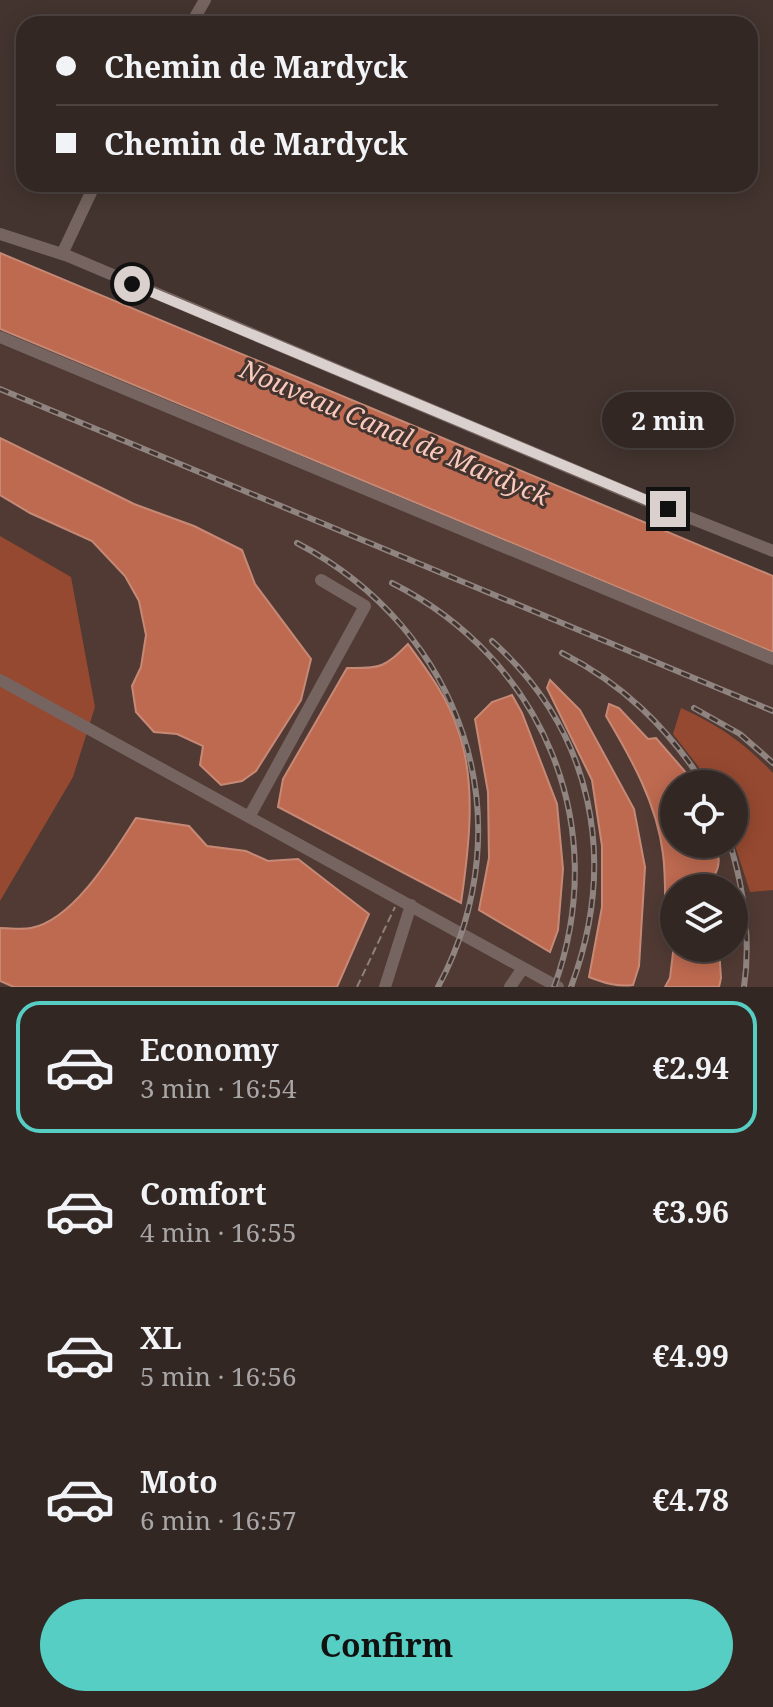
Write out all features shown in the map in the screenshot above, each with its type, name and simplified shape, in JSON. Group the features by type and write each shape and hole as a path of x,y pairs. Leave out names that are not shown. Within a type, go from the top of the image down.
{"street":[{"path":"62,254 91,192"},
{"path":"0,234 62,254 773,551"},
{"path":"0,337 773,659"},
{"path":"249,817 365,606 321,580"},
{"path":"0,680 558,987"},
{"path":"385,987 405,902"},
{"path":"510,987 523,968"}],"path":[{"path":"357,987 405,902"}],"shaded area":[{"path":"0,344 773,665 773,987 0,987"},
{"path":"0,536 71,577 95,707 73,777 0,901"},
{"path":"681,708 730,736 773,773 773,890 750,892 748,874 744,874 739,858 748,858 748,770 700,770 673,734"}],"water":[{"name":"Nouveau Canal de Mardyck","path":"0,253 773,576 773,652 0,329"},
{"path":"0,438 134,504 194,526 242,550 255,584 311,659 301,700 256,771 242,781 221,785 200,765 203,746 177,734 154,732 136,712 132,686 141,667 146,635 139,601 125,576 92,541 30,513 0,495"},
{"path":"408,644 443,696 464,750 470,816 461,903 278,807 283,779 347,668 382,665"},
{"path":"550,680 580,710 634,809 645,867 639,966 633,985 611,984 589,977 602,907 602,846 592,780 547,688"},
{"path":"512,695 557,804 563,869 558,930 550,952 479,910 489,858 488,792 475,719 492,702"},
{"path":"609,704 619,708 648,739 656,738 684,770 660,770 660,835 649,799 606,716"},
{"path":"136,818 189,826 207,846 246,851 268,861 298,859 369,914 337,987 14,987 0,981 0,928 31,928 62,912 91,883"},
{"path":"663,858 719,858 715,874 664,874"},
{"path":"672,962 720,962 719,987 665,987 670,978"}],"railway":[{"path":"0,389 773,711"},
{"path":"297,543 354,580 402,626 438,678 463,735 476,796 477,859 464,924 438,987"},
{"path":"392,583 445,616 489,656 525,702 552,753 568,808 575,867 570,927 554,987"},
{"path":"492,641 527,677 554,716 574,757 587,801 594,846 593,893 585,940 571,987"},
{"path":"562,653 624,693 659,726 695,770"},
{"path":"694,708 740,734 773,763"},
{"path":"734,858 745,915 747,951 744,987"}],"route":[{"path":"132,284 668,509"}]}
